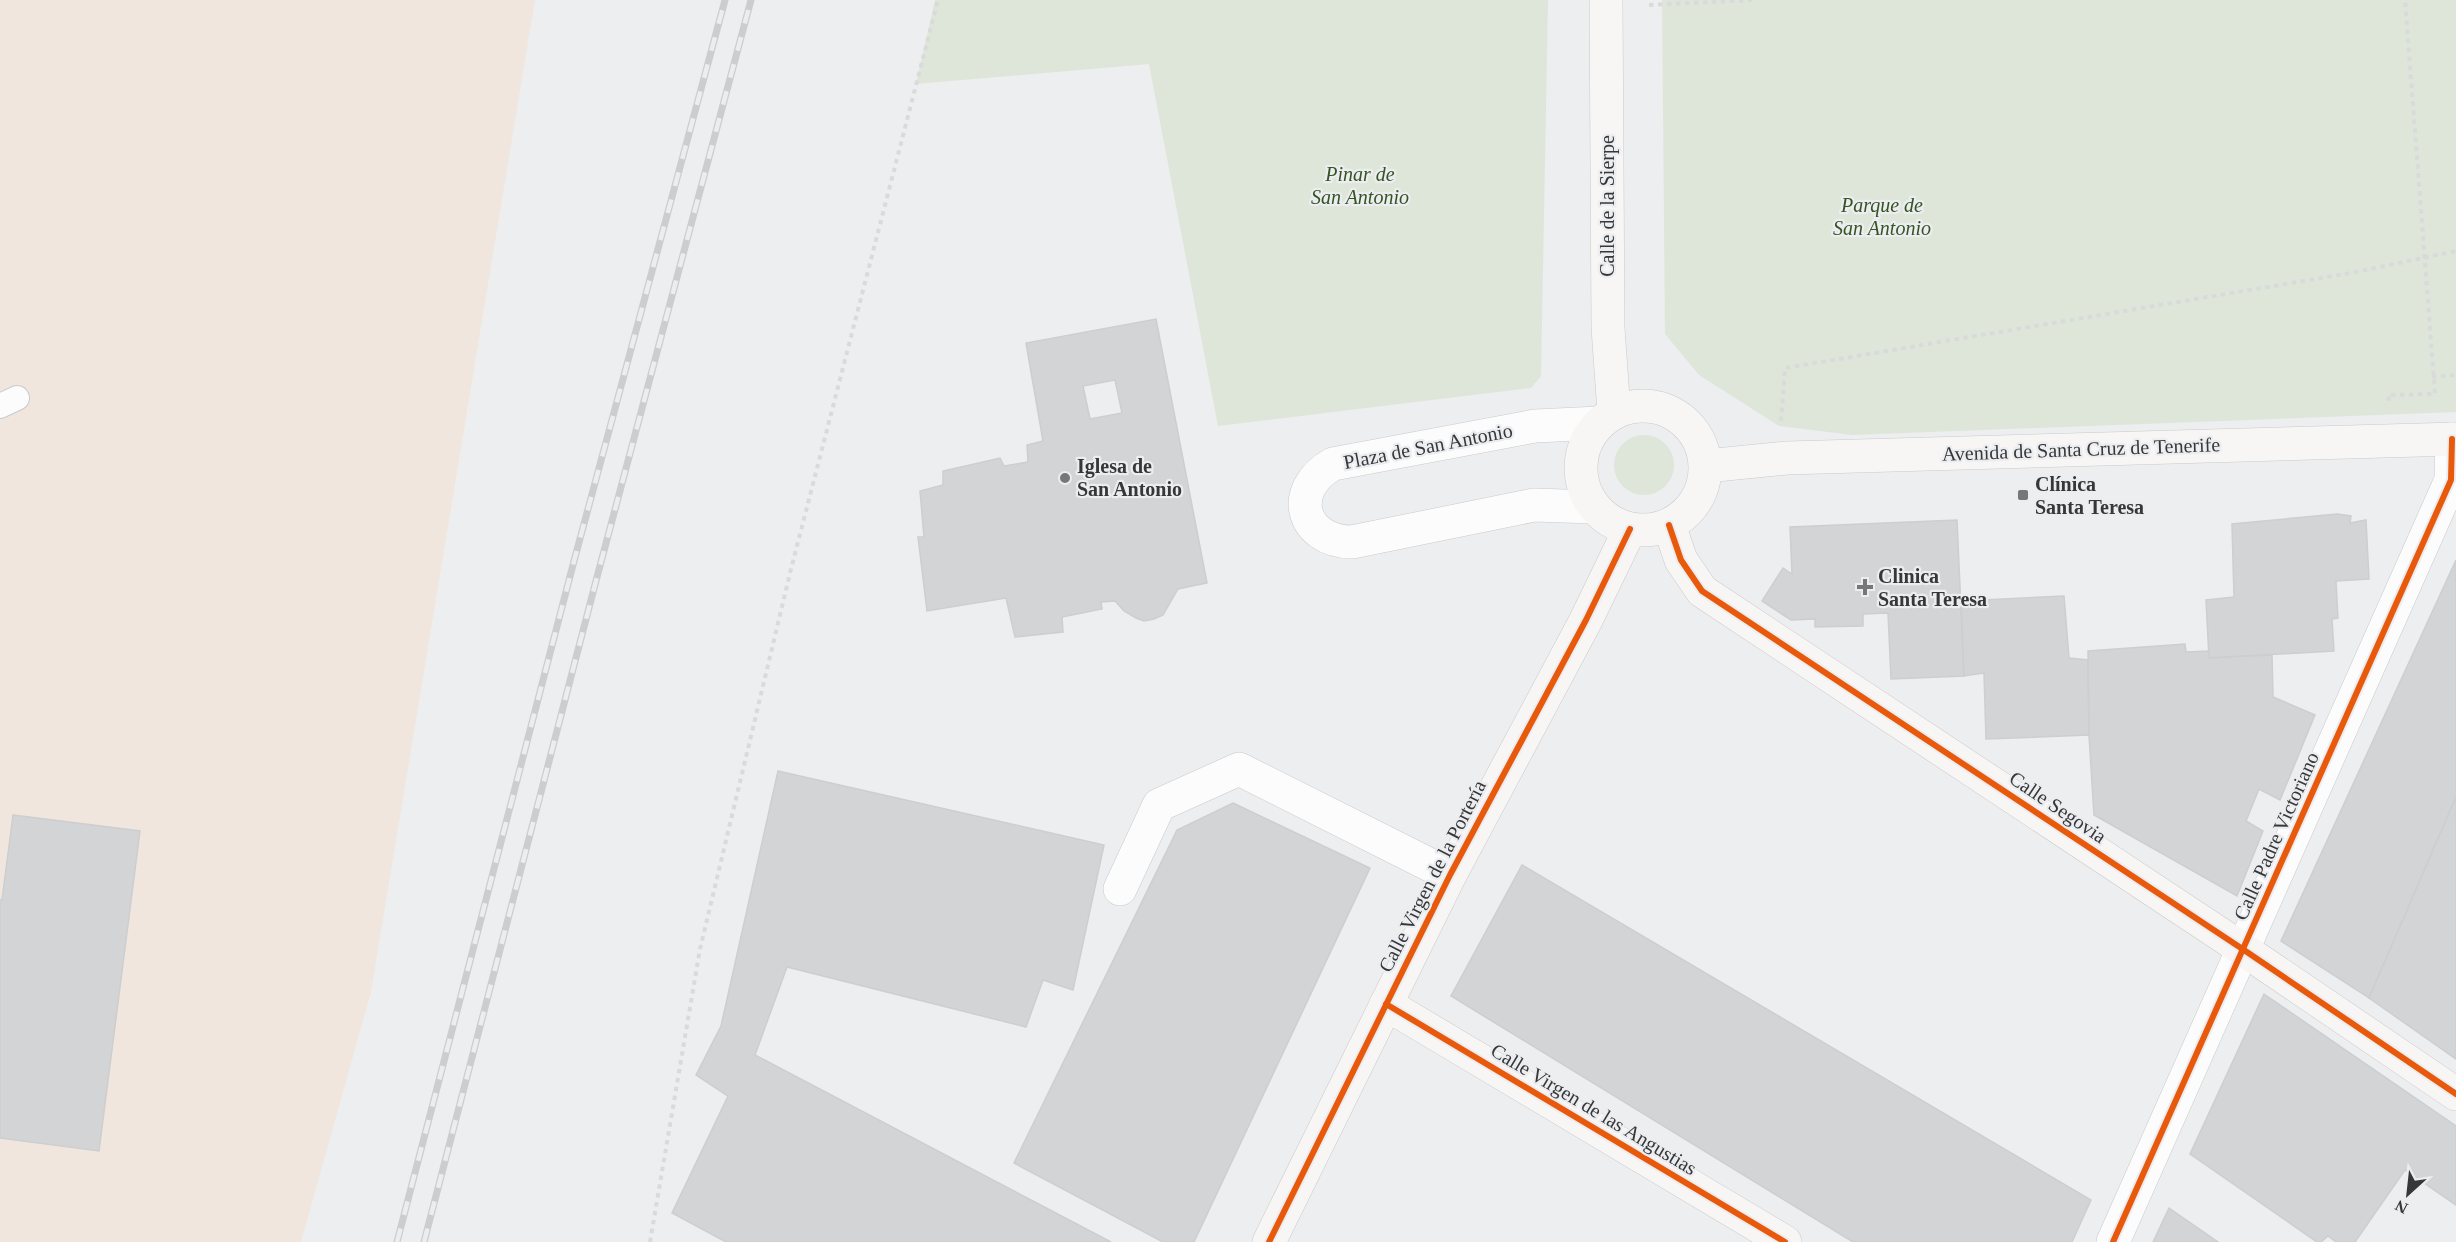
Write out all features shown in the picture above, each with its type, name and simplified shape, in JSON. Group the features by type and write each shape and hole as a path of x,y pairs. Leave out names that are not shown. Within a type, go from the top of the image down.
{"street":[{"name":"Calle de la Sierpe","path":"1606,0 1607,417"},
{"path":"1635,406 1645,406 1675,414 1691,428 1702,446 1706,466 1704,484 1696,501 1684,515 1669,525 1650,530 1630,529 1610,521 1594,507 1583,487 1581,464 1586,442 1607,417 1635,406"},
{"name":"Plaza de San Antonio","path":"1594,507 1534,505 1345,542 1324,537 1313,526 1306,513 1305,498 1310,483 1319,472 1333,464 1534,426 1607,417"},
{"name":"Avenida de Santa Cruz de Tenerife","path":"1706,466 1787,458 2454,439"},
{"name":"Calle Padre Victoriano","path":"2113,1242 2453,482 2454,439"},
{"name":"Calle Segovia","path":"1669,525 1681,560 1702,591 2244,950 2456,1094"},
{"name":"Calle Virgen de la Portería","path":"1269,1242 1450,875 1586,620 1630,529"},
{"name":"Calle Virgen de la Portería","path":"1120,889 1159,805 1239,769 1450,875"},
{"name":"Calle Virgen de las Angustias","path":"1386,1004 1785,1242"}],"path":[{"path":"650,1242 700,949 791,569 938,0"},
{"path":"1649,5 1752,0"},
{"path":"2397,440 2388,395 2435,394 2405,0"},
{"path":"1787,458 1780,429 1785,368 2351,273 2456,250"},
{"path":"2432,377 2456,375"}],"shaded area":[{"path":"0,0 535,0 371,992 301,1242 0,1242"}],"green space":[{"name":"Pinar de San Antonio","path":"935,0 1548,0 1541,376 1531,388 1218,426 1149,64 916,84"},
{"name":"Parque de San Antonio","path":"1662,0 2456,0 2456,412 1852,435 1779,426 1699,375 1665,334"},
{"path":"1644,435 1661,440 1669,448 1674,465 1669,482 1661,490 1644,495 1627,490 1619,482 1614,465 1619,448 1627,440"}],"building":[{"name":"Iglesa de San Antonio","path":"1156,319 1207,583 1178,589 1163,615 1144,621 1124,611 1115,601 1101,602 1102,609 1062,617 1063,632 1015,637 1006,598 927,611 918,537 924,537 920,491 943,485 943,471 1000,458 1004,466 1028,462 1027,445 1043,441 1026,343","holes":["1115,380 1122,413 1090,419 1083,386"]},
{"path":"2337,514 2351,516 2350,523 2366,520 2369,579 2336,581 2338,618 2332,619 2334,651 2209,658 2206,600 2234,597 2232,524"},
{"name":"Clinica Santa Teresa","path":"1957,520 1964,676 1891,679 1888,613 1863,614 1863,626 1815,627 1815,619 1791,620 1762,601 1783,568 1792,574 1790,527"},
{"path":"2456,560 2456,797 2369,998 2281,941"},
{"path":"2064,596 2069,658 2088,660 2089,735 1986,739 1984,673 1964,676 1961,601"},
{"path":"2185,644 2186,652 2209,651 2209,658 2272,655 2273,697 2315,715 2280,800 2259,789 2246,821 2263,831 2237,896 2094,815 2089,735 2088,651"},
{"path":"778,771 1104,845 1073,990 1043,980 1026,1027 787,967 755,1055 1111,1242 726,1242 672,1213 728,1096 696,1075 721,1026"},
{"path":"2456,797 2456,1059 2369,998"},
{"path":"1233,803 1370,868 1194,1242 1163,1242 1014,1163 1177,830"},
{"path":"13,815 140,831 99,1151 0,1138 0,900 2,900"},
{"path":"1522,865 2091,1200 2072,1242 1853,1242 1451,996"},
{"path":"2264,994 2456,1126 2456,1205 2405,1170 2355,1242 2336,1242 2328,1236 2321,1242 2317,1242 2190,1154"},
{"path":"2169,1208 2218,1242 2153,1242"}],"railway":[{"path":"397,1242 574,561 725,0"},
{"path":"424,1242 597,577 751,0"}],"cycle path":[{"path":"2113,1242 2451,480 2452,439"},
{"path":"1669,525 1681,560 1702,591 2244,950 2456,1094"},
{"path":"1269,1242 1450,875 1586,620 1630,529"},
{"path":"1386,1004 1785,1242"}],"place":[{"name":"Iglesa de San Antonio","path":"1065,478"},
{"name":"Clínica Santa Teresa","path":"2023,495"},
{"name":"Clinica Santa Teresa","path":"1865,587"}]}
